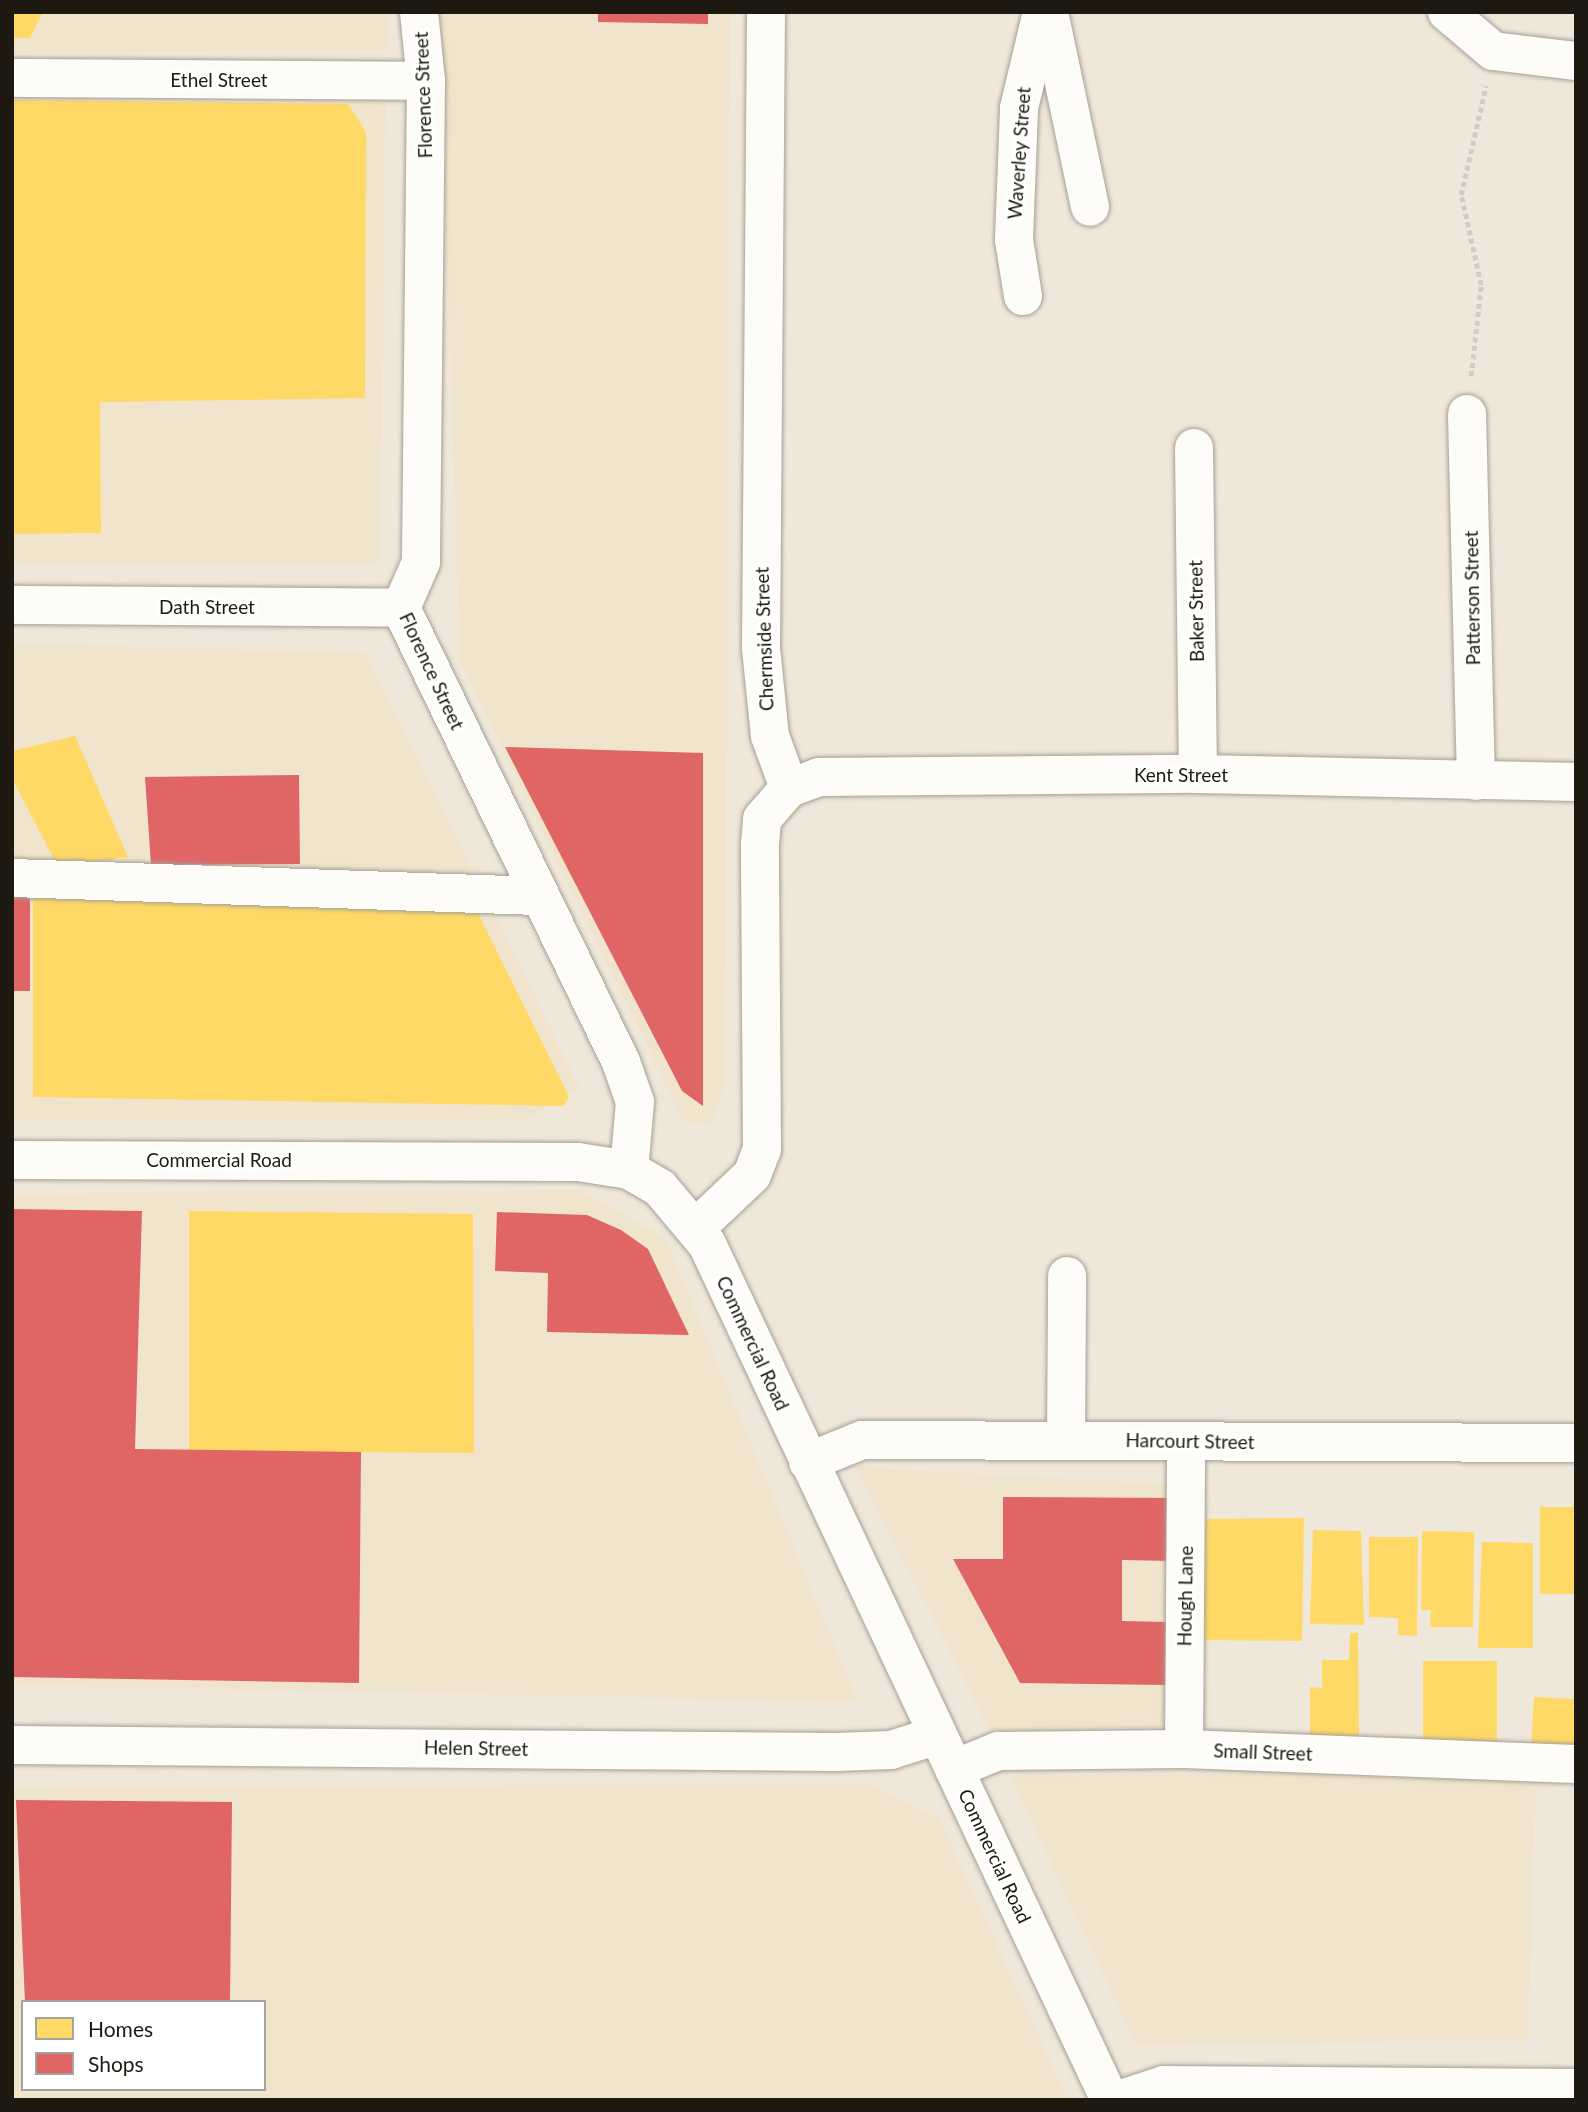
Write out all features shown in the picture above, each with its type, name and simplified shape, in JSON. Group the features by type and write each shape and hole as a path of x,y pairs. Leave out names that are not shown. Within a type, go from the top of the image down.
{"street":[{"name":"Florence Street","path":"419,12 426,81 421,562 401,608 635,1102 629,1170"},
{"name":"Chermside Street","path":"766,12 761,648 770,736 789,788"},
{"name":"Waverley Street","path":"1023,296 1014,240 1019,108 1042,12"},
{"name":"Waverley Street","path":"1049,12 1090,207"},
{"path":"1447,12 1493,51 1576,61"},
{"name":"Ethel Street","path":"12,78 426,81"},
{"name":"Patterson Street","path":"1467,414 1476,781"},
{"name":"Baker Street","path":"1194,448 1198,774"},
{"name":"Dath Street","path":"12,605 401,608"},
{"name":"Kent Street","path":"789,788 819,778 1198,774 1576,782"},
{"path":"698,1226 752,1175 761,1149 760,844 762,819 789,788"},
{"path":"12,878 537,896"},
{"name":"Commercial Road","path":"12,1160 578,1162 629,1170 660,1188 698,1226 1110,2100"},
{"path":"1066,1439 1067,1276"},
{"name":"Harcourt Street","path":"808,1462 862,1440 1576,1443"},
{"name":"Hough Lane","path":"1184,1749 1186,1442"},
{"name":"Helen Street","path":"12,1745 836,1752 891,1750 938,1735"},
{"name":"Small Street","path":"954,1769 999,1751 1184,1749 1576,1764"},
{"path":"1118,2100 1176,2085 1576,2088"}],"path":[{"path":"1467,414 1481,285 1461,195 1493,51"}],"shaded area":[{"path":"12,12 387,12 387,50 12,53"},
{"path":"439,12 730,12 725,1084 712,1123 684,1122 460,662"},
{"path":"386,96 380,563 12,564 12,97"},
{"path":"12,643 366,653 580,1088 522,1121 12,1120"},
{"path":"578,1190 665,1237 858,1702 12,1685 12,1194"},
{"path":"856,1467 1201,1486 1207,1727 989,1729"},
{"path":"1536,1772 1528,2039 1137,2046 1010,1776"},
{"path":"869,1784 939,1818 1068,2100 12,2100 12,1787"}],"building: Homes":[{"path":"12,12 43,12 30,38 12,38"},
{"path":"12,100 348,104 366,132 365,398 100,402 101,533 12,534"},
{"path":"75,736 128,857 58,867 12,778 12,751"},
{"path":"33,891 476,909 569,1097 564,1106 33,1097"},
{"path":"189,1211 473,1214 474,1453 189,1451"},
{"path":"1540,1507 1576,1507 1576,1594 1540,1594"},
{"path":"1304,1518 1302,1641 1201,1640 1201,1519"},
{"path":"1313,1530 1361,1531 1364,1625 1310,1624"},
{"path":"1422,1531 1474,1532 1473,1627 1430,1627 1431,1610 1421,1610"},
{"path":"1369,1537 1418,1537 1417,1636 1398,1635 1398,1618 1369,1617"},
{"path":"1482,1542 1533,1543 1533,1648 1478,1648"},
{"path":"1350,1633 1358,1633 1359,1742 1310,1742 1310,1687 1322,1688 1322,1660 1349,1660"},
{"path":"1423,1661 1497,1661 1497,1742 1423,1742"},
{"path":"1534,1697 1576,1699 1576,1749 1531,1747"}],"building: Shops":[{"path":"598,12 708,12 708,24 598,22"},
{"path":"505,747 703,753 703,1106 682,1091"},
{"path":"299,775 300,864 151,865 145,777"},
{"path":"12,896 30,896 30,991 12,991"},
{"path":"12,1209 142,1211 135,1449 361,1452 359,1683 12,1677"},
{"path":"497,1212 587,1215 621,1230 648,1249 689,1335 547,1332 548,1273 495,1271"},
{"path":"1003,1497 1173,1498 1173,1561 1122,1560 1122,1621 1166,1622 1166,1685 1020,1683 953,1559 1003,1559"},
{"path":"16,1800 232,1802 230,2000 25,2000"}]}
